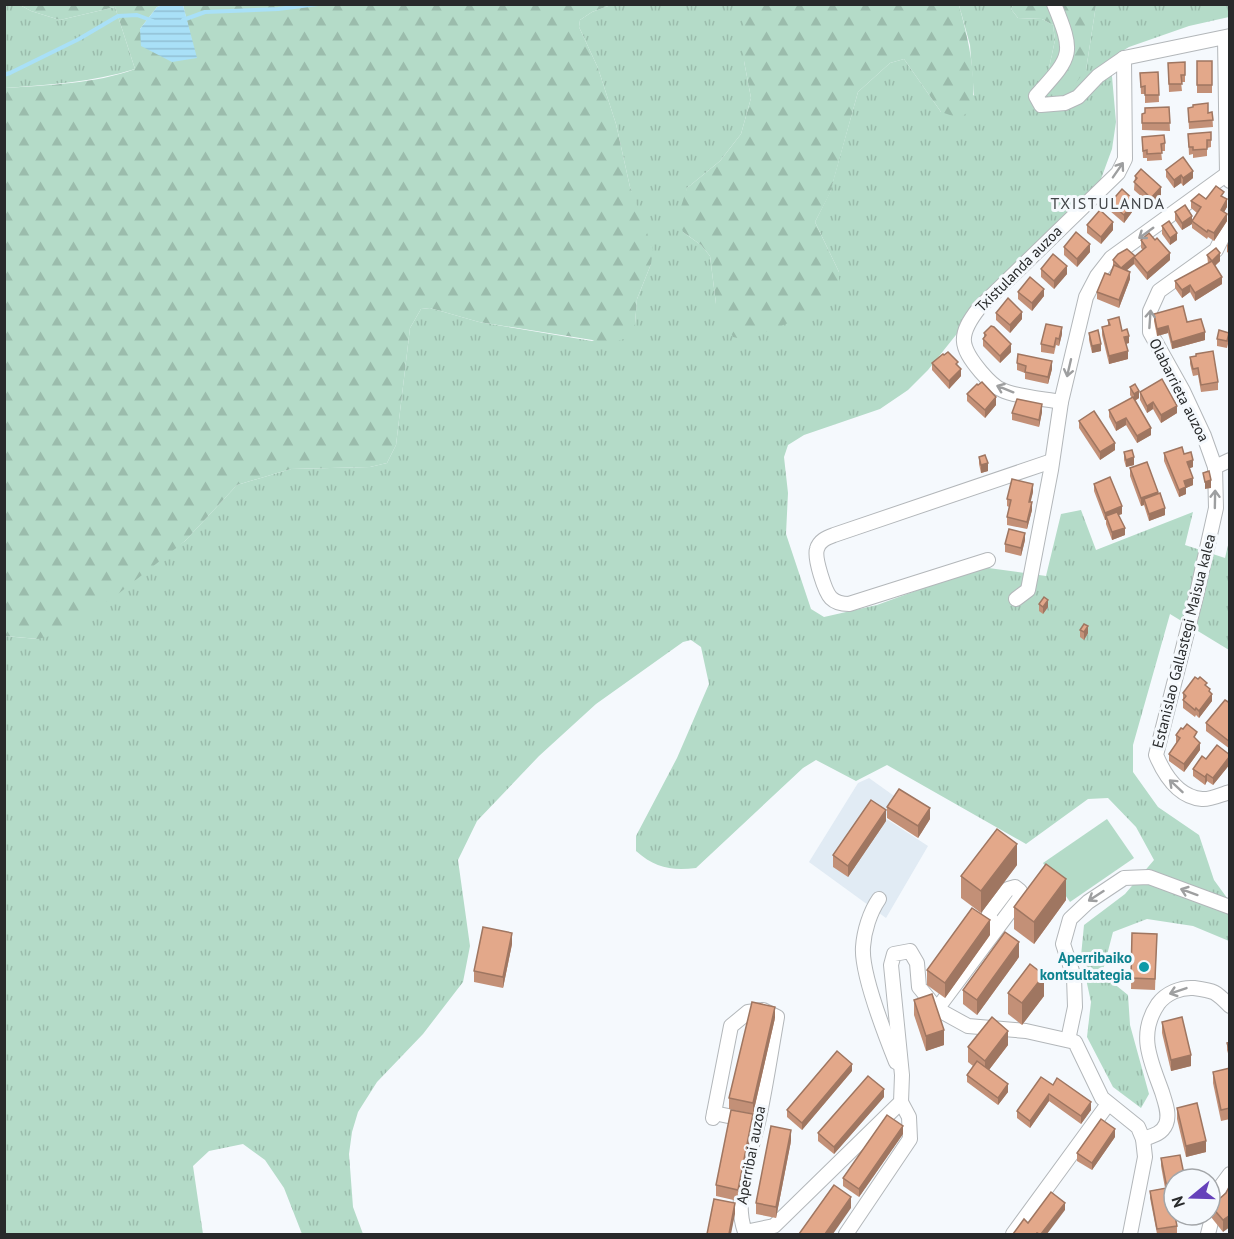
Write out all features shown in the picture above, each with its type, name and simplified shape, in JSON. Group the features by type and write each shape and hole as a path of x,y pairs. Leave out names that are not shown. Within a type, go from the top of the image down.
{"street":[{"path":"1016,599 1028,590 1061,402 1086,297 1097,276 1112,258 1228,178 1227,37 1124,58 1098,76 1078,97 1065,103 1041,105 1036,96 1063,66 1068,49 1065,32 1054,4"},
{"name":"Txistulanda auzoa","path":"1061,402 1003,391 989,381 967,356 964,338 967,324 979,308 1118,173 1125,159 1124,58"},
{"name":"Olabarrieta auzoa","path":"1215,467 1184,391 1150,332 1149,319 1159,291 1215,250 1230,222"},
{"path":"1215,467 1230,459"},
{"path":"988,560 849,604 841,604 829,596 816,556 822,540 834,535 1052,461"},
{"name":"Estanislao Gallastegi Maisua kalea","path":"1215,467 1216,508 1156,754 1165,774 1181,792 1202,800 1230,792"},
{"path":"1068,1040 1075,1007 1074,977 1063,944 1070,919 1088,902 1124,878 1149,877 1230,907"},
{"path":"877,903 869,919 862,948 865,969 884,1034 902,1075"},
{"path":"937,1009 995,931"},
{"path":"846,1234 910,1139 909,1117 901,1102 902,1075 891,964 894,954 910,951 917,963 918,987 937,1009 968,1026 1026,1030 1075,1042 1101,1098 1138,1127 1143,1138 1145,1156 1130,1234"},
{"path":"1143,1138 1156,1135 1166,1124 1167,1106 1149,1055 1146,1029 1151,1014 1162,998 1184,987 1214,991 1230,1006"},
{"name":"Aperribai auzoa","path":"758,1122 713,1116 731,1026 748,1012 763,1010 777,1017 758,1122 743,1183 740,1217 745,1232 774,1226 901,1102"},
{"path":"1013,1234 1108,1104"}],"shaded area":[{"path":"869,778 897,798 885,818 928,846 886,918 809,862 858,783"}],"green space":[{"path":"5,5 20,5 60,20 115,7 135,69 87,80 5,88"},
{"path":"20,5 163,5 157,7 140,29 196,58 183,5 611,5 592,12 580,20 579,27 598,68 616,124 630,187 653,249 651,264 637,299 635,324 627,338 611,343 479,322 430,308 421,309 410,328 396,445 387,463 370,467 291,469 237,485 185,541 118,594 54,635 38,639 5,636 5,88 87,81 135,69 115,7 60,20"},
{"path":"611,5 744,5 744,61 751,98 741,134 720,161 687,188 683,232 701,245 710,256 716,304 839,272 815,222 830,192 858,92 890,63 904,59 941,112 974,95 970,45 959,5 1013,5 1011,9 1018,18 1042,19 1053,25 1055,40 1046,82 1086,70 1096,5 1229,5 1229,17 1189,26 1129,47 1116,55 1111,65 1116,122 1112,149 1098,187 979,306 928,370 908,390 880,409 804,435 788,445 784,457 788,493 786,534 811,609 824,617 877,605 981,567 1046,576 1061,514 1081,510 1096,550 1193,512 1185,545 1225,558 1229,541 1229,650 1170,614 1133,745 1133,772 1158,807 1199,835 1214,880 1230,902 1229,941 1193,926 1147,919 1113,932 1102,974 1128,995 1130,1025 1149,1094 1141,1108 1113,1087 1087,1037 1091,1002 1081,956 1084,925 1125,894 1154,860 1136,827 1108,798 1088,799 1026,844 887,765 856,781 816,760 803,768 696,868 679,869 657,865 636,851 636,836 677,758 709,684 701,647 691,640 683,642 596,704 539,756 477,821 458,860 470,946 463,982 423,1034 377,1082 358,1112 352,1132 349,1154 353,1207 363,1234 302,1234 284,1188 265,1160 243,1144 209,1151 193,1166 203,1234 5,1234 4,636 38,639 185,541 237,485 291,469 370,467 387,463 396,445 410,328 421,309 430,308 479,322 592,341 635,324 637,299 651,264 616,124 598,68 579,27 580,20 592,12"},
{"path":"744,5 959,5 968,44 973,83 972,110 959,118 941,112 904,59 890,63 858,92 830,193 815,222 839,272 839,288 829,301 810,314 747,340 733,337 716,304 710,256 701,245 683,232 678,216 687,188 720,161 741,134 751,98 744,61"},
{"path":"1013,5 1096,5 1086,70 1071,89 1054,93 1046,82 1055,40 1053,25 1042,19 1018,18 1011,9"},
{"path":"1107,819 1134,858 1070,902 1043,863"}],"water":[{"path":"183,5 197,58 172,62 141,46 140,29 157,7"}],"building":[{"path":"1197,61 1212,61 1212,85 1197,85"},
{"path":"1185,62 1185,75 1181,75 1182,84 1169,84 1168,63"},
{"path":"1158,72 1159,95 1145,95 1145,86 1141,87 1140,73"},
{"path":"1208,103 1208,113 1212,112 1213,120 1189,122 1188,108"},
{"path":"1169,107 1170,123 1142,123 1145,108"},
{"path":"1211,132 1211,140 1207,140 1207,149 1193,150 1193,147 1189,147 1188,134"},
{"path":"1164,135 1165,143 1161,144 1162,153 1147,154 1147,150 1143,151 1142,137"},
{"path":"1183,157 1193,171 1183,178 1181,175 1174,180 1166,170"},
{"path":"1141,169 1161,187 1151,198 1134,182 1137,178 1135,176"},
{"path":"1216,186 1224,192 1221,196 1227,199 1221,210 1227,214 1214,233 1208,230 1207,232 1192,221 1201,207 1191,201 1199,194 1206,199"},
{"path":"1122,189 1135,201 1124,215 1110,203"},
{"path":"1185,205 1192,216 1182,223 1175,212"},
{"path":"1100,210 1113,222 1101,237 1087,225"},
{"path":"1169,221 1177,233 1170,238 1162,226"},
{"path":"1076,232 1090,244 1077,259 1064,247"},
{"path":"1149,233 1155,240 1157,238 1170,253 1147,273 1134,257 1146,247 1141,240"},
{"path":"1216,248 1220,253 1212,261 1207,255"},
{"path":"1127,249 1135,256 1121,268 1113,260"},
{"path":"1053,254 1067,266 1054,281 1041,269"},
{"path":"1212,261 1222,277 1195,293 1190,285 1182,290 1175,281"},
{"path":"1114,265 1130,272 1119,300 1097,292 1105,273 1110,275"},
{"path":"1030,277 1044,289 1032,303 1018,292"},
{"path":"1008,298 1022,312 1010,325 996,313"},
{"path":"1183,306 1187,322 1201,319 1205,332 1172,342 1168,326 1157,329 1154,314"},
{"path":"1119,317 1122,331 1127,329 1129,336 1124,337 1128,351 1109,356 1102,327 1110,325 1108,320"},
{"path":"1046,324 1062,327 1054,347 1041,344"},
{"path":"991,326 1011,344 1000,356 983,339 986,335 984,333"},
{"path":"1098,330 1101,344 1092,346 1089,333"},
{"path":"1219,330 1229,333 1227,341 1217,339"},
{"path":"1213,351 1218,382 1201,385 1198,368 1193,369 1190,357"},
{"path":"948,352 958,362 956,364 961,369 949,381 932,363"},
{"path":"1018,354 1052,361 1048,377 1025,372 1026,366 1017,363"},
{"path":"1162,379 1177,406 1161,415 1153,402 1147,406 1140,392"},
{"path":"982,382 996,397 985,410 967,394"},
{"path":"1135,384 1139,391 1134,394 1130,387"},
{"path":"1133,397 1151,428 1137,436 1126,418 1116,423 1109,410"},
{"path":"1017,399 1042,404 1039,420 1012,413"},
{"path":"1094,411 1115,443 1100,452 1079,421"},
{"path":"1182,447 1184,454 1191,452 1193,460 1187,462 1193,478 1184,481 1186,487 1179,490 1164,453"},
{"path":"1132,450 1134,457 1126,460 1124,452"},
{"path":"985,455 988,463 981,465 979,457"},
{"path":"1147,462 1158,492 1141,498 1130,468"},
{"path":"1209,471 1211,480 1205,482 1203,473"},
{"path":"1110,477 1122,506 1105,513 1094,484"},
{"path":"1012,479 1033,484 1029,502 1032,502 1027,522 1007,517 1011,500 1007,499"},
{"path":"1160,493 1165,508 1149,514 1144,499"},
{"path":"1117,512 1125,528 1112,532 1106,516"},
{"path":"1009,529 1025,533 1021,548 1005,544"},
{"path":"1044,597 1048,600 1043,607 1039,604"},
{"path":"1084,624 1088,626 1084,632 1080,630"},
{"path":"1195,677 1198,679 1200,677 1207,683 1205,685 1212,694 1199,711 1183,700 1186,696 1183,693"},
{"path":"1225,700 1230,703 1230,742 1206,723"},
{"path":"1187,724 1197,732 1194,737 1200,743 1184,764 1169,754 1180,738 1176,735"},
{"path":"1217,745 1230,756 1213,778 1207,774 1205,777 1193,769 1202,756 1206,759"},
{"path":"899,789 930,808 918,826 887,807"},
{"path":"871,800 886,810 848,866 833,855"},
{"path":"997,829 1017,844 981,891 961,876"},
{"path":"1046,864 1066,879 1034,922 1014,907"},
{"path":"972,908 990,920 945,983 927,970"},
{"path":"483,927 512,933 503,977 474,971"},
{"path":"1005,932 1019,942 977,1000 963,990"},
{"name":"Aperribaiko kontsultategia","path":"1132,933 1157,934 1155,979 1131,978"},
{"path":"1030,964 1044,975 1022,1003 1008,993"},
{"path":"932,994 944,1030 926,1036 914,1000"},
{"path":"752,1002 775,1007 753,1103 729,1098"},
{"path":"992,1017 1008,1031 985,1061 968,1047"},
{"path":"1182,1017 1191,1055 1171,1060 1162,1022"},
{"path":"837,1051 852,1064 802,1123 787,1110"},
{"path":"977,1061 1008,1084 998,1098 967,1075"},
{"path":"1230,1068 1230,1108 1221,1110 1213,1072"},
{"path":"868,1076 884,1089 834,1147 818,1133"},
{"path":"1041,1077 1053,1085 1057,1078 1091,1102 1081,1116 1049,1094 1030,1121 1017,1111"},
{"path":"1197,1103 1206,1141 1186,1146 1177,1108"},
{"path":"731,1110 753,1114 738,1190 716,1185"},
{"path":"887,1115 903,1126 859,1189 843,1178"},
{"path":"1101,1119 1115,1129 1092,1163 1077,1153"},
{"path":"771,1126 791,1130 776,1207 756,1203"},
{"path":"1180,1155 1182,1167 1163,1167 1161,1158"},
{"path":"834,1185 851,1197 825,1234 799,1234"},
{"path":"1230,1185 1230,1215 1223,1220 1222,1196"},
{"path":"1162,1189 1162,1227 1170,1227 1157,1229 1150,1191"},
{"path":"1051,1192 1065,1203 1041,1234 1013,1234 1024,1219 1028,1223"},
{"path":"714,1199 735,1203 729,1234 707,1234"}],"waterway":[{"path":"183,20 205,12 278,9 318,4"},
{"path":"336,4 359,4"},
{"path":"4,75 79,39 118,16 137,15 153,21"}],"place":[{"name":"Aperribaiko kontsultategia","path":"1144,967"}],"district":[{"name":"TXISTULANDA","path":"1108,203"}]}
